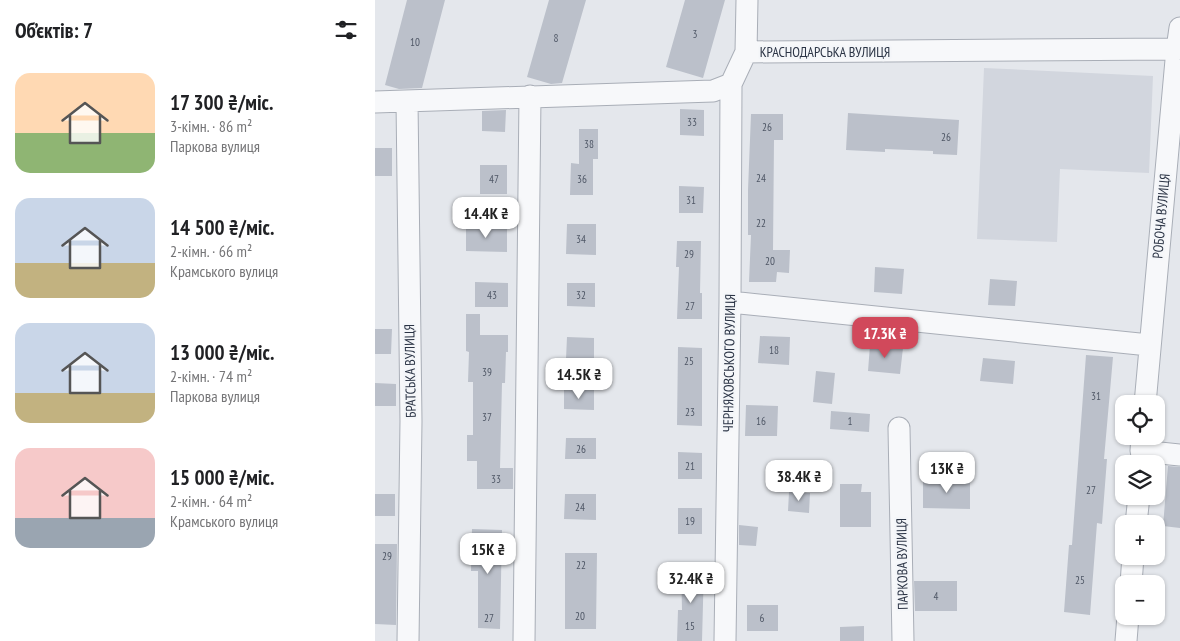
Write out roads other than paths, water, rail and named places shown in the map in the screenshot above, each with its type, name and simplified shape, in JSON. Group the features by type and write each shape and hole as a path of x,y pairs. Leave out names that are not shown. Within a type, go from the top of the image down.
{"street":[{"path":"746,52 747,0"},
{"name":"РОБОЧА ВУЛИЦЯ","path":"1146,395 1180,28"},
{"name":"КРАСНОДАРСЬКА ВУЛИЦЯ","path":"731,84 746,52 1177,49"},
{"path":"375,102 713,91 731,84"},
{"name":"ЧЕРНЯХОВСЬКОГО ВУЛИЦЯ","path":"725,641 731,302 731,84"},
{"path":"524,641 531,96"},
{"name":"БРАТСЬКА ВУЛИЦЯ","path":"407,101 411,421 408,641"},
{"path":"731,302 1149,345"},
{"name":"ПАРКОВА ВУЛИЦЯ","path":"899,428 903,641"},
{"path":"1141,450 1180,455"},
{"path":"1126,641 1127,625"}]}
